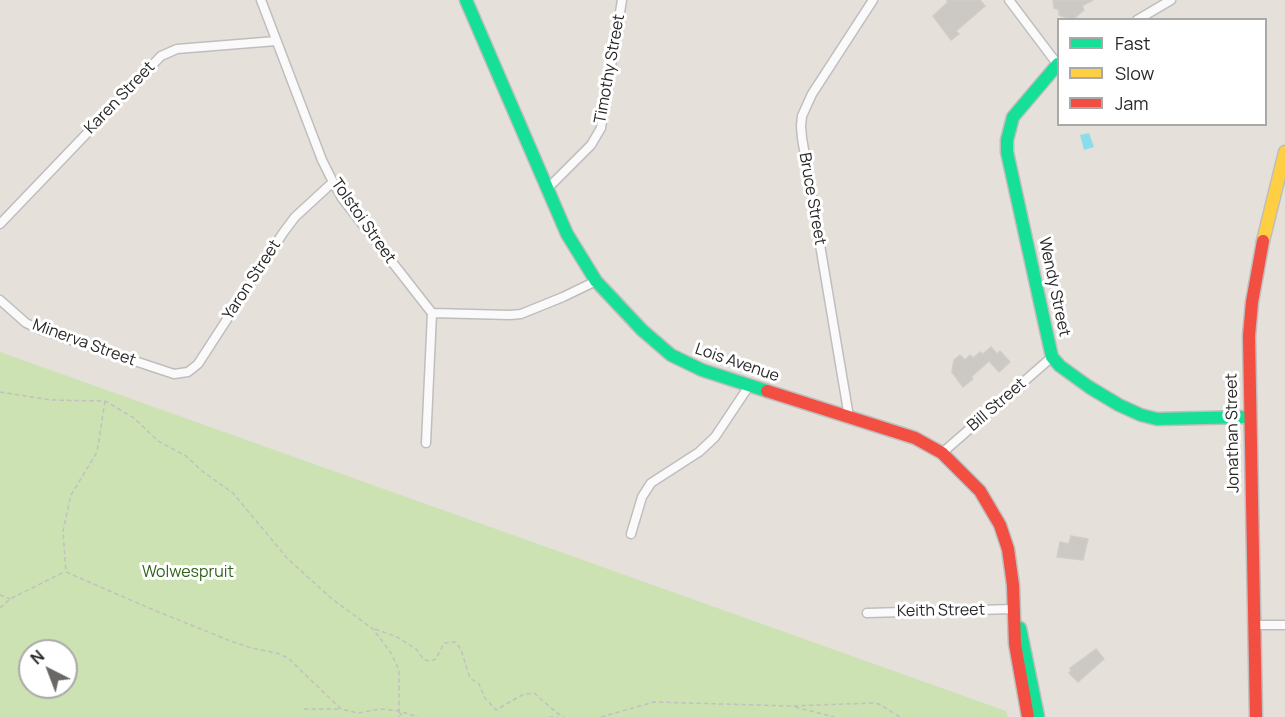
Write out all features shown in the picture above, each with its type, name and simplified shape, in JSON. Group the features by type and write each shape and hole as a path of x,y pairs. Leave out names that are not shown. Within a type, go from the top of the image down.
{"street":[{"name":"Tolstoi Street","path":"261,0 322,160 333,182 349,207 432,313"},
{"name":"Lois Avenue","path":"466,0 567,234 596,281 642,330 671,355 702,370 915,438 942,453 975,485 1000,525 1008,549 1014,613 1024,642 1034,717"},
{"name":"Timothy Street","path":"547,189 591,145 601,128 622,0"},
{"name":"Bruce Street","path":"849,417 801,126 805,107 812,94 873,0"},
{"path":"1009,0 1057,64"},
{"path":"1140,18 1171,0"},
{"name":"Karen Street","path":"0,224 161,56 177,50 276,41"},
{"name":"Wendy Street","path":"1057,66 1013,117 1007,140 1007,152 1052,357 1060,366 1089,387 1141,415 1157,419 1249,417"},
{"name":"Jonathan Street","path":"1256,717 1249,336 1252,302 1264,236 1285,152"},
{"name":"Yaron Street","path":"174,375 188,372 198,364 283,233 296,217 333,182"},
{"path":"426,443 432,313 521,314 596,281"},
{"name":"Minerva Street","path":"0,300 26,322 41,330 174,375"},
{"name":"Bill Street","path":"942,453 1052,357"},
{"path":"631,534 642,497 651,483 699,452 715,437 749,386"},
{"name":"Keith Street","path":"867,613 1014,613"},
{"path":"1254,625 1285,625"}],"path":[{"path":"0,392 51,400 105,402 134,418 158,441 186,456 232,493 287,558 332,599 373,629 391,653 399,670 399,717"},
{"path":"66,572 63,531 71,495 97,452 105,402"},
{"path":"0,608 10,598 66,572 228,640 282,655 306,674 341,709"},
{"path":"0,595 10,598"},
{"path":"373,629 397,637 416,649 424,660 430,661 436,659 444,643 456,642 470,678 479,684 485,698 496,710 522,695 534,693 564,717"},
{"path":"601,717 654,702 791,706 872,703 879,704 900,717"},
{"path":"791,706 834,717"},
{"path":"304,709 341,709 358,713 381,709 399,711 418,717"},
{"path":"399,711 403,717"},
{"path":"549,717 558,717"}],"green space":[{"name":"Wolwespruit","path":"0,352 1006,711 1008,717 0,717"}],"water":[{"path":"1089,133 1094,147 1084,150 1080,135"}],"building":[{"path":"947,0 980,0 985,6 956,31 959,34 951,40 933,16 947,3"},
{"path":"1053,0 1093,0 1082,6 1084,10 1074,18 1059,15 1059,10 1054,8"},
{"path":"991,347 997,354 1000,351 1010,362 999,372 989,361 963,387 952,372 954,360 960,355 965,360 970,355 973,358 980,352 983,354"},
{"path":"1071,536 1088,539 1083,560 1057,557 1060,542 1069,544"},
{"path":"1096,649 1104,659 1078,682 1069,673 1070,668"}],"traffic: fast":[{"path":"466,0 567,234 596,281 642,330 671,355 702,370 767,391"},
{"path":"1057,65 1013,117 1007,140 1007,152 1052,357 1060,366 1089,387 1141,415 1157,419 1249,417"},
{"path":"1020,628 1038,716"}],"traffic: slow":[{"path":"1263,241 1285,152"}],"traffic: jam":[{"path":"1256,717 1249,336 1252,302 1263,241"},
{"path":"767,391 915,438 942,453 980,491 1000,525 1008,549 1013,585 1015,644 1028,717"}]}
